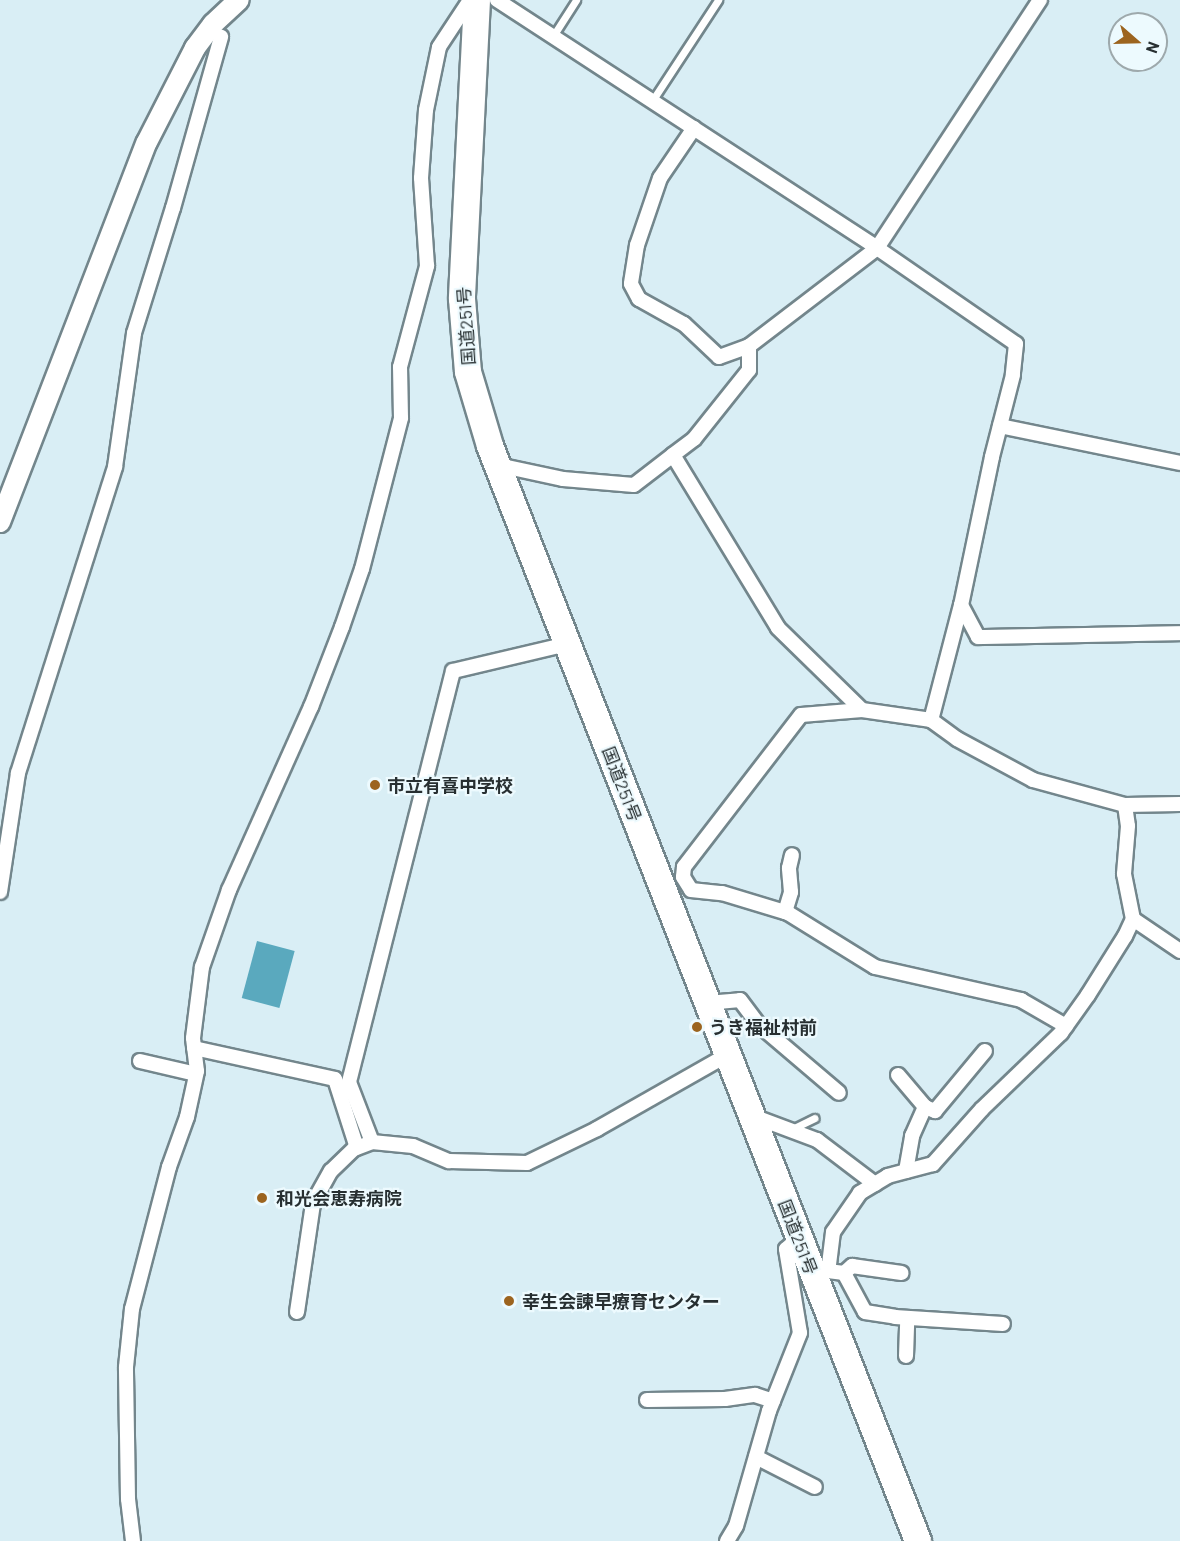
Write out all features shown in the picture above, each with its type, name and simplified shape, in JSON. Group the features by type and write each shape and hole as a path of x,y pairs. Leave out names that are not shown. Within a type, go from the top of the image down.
{"highway":[{"name":"国道251号","path":"477,0 462,299 468,372 498,465 798,1239 820,1274 918,1541"}],"street":[{"path":"0,522 147,142 195,48 213,24 239,0"},
{"path":"133,1541 128,1499 126,1367 132,1309 169,1167 187,1117 196,1074 193,1038 202,967 221,912 311,707 362,569 401,418 400,367 426,266 421,178 426,110 439,46 470,0"},
{"path":"497,0 878,248 1016,344 1013,375 961,605 931,720"},
{"path":"694,128 660,178 637,245 631,284 639,299 684,324 719,357 749,346 878,248 1040,0"},
{"path":"0,892 18,773 115,468 134,333 176,197 221,37"},
{"path":"498,465 563,479 634,485 694,439 749,370 749,346"},
{"path":"1000,426 1180,463"},
{"path":"673,455 778,628 862,710"},
{"path":"961,605 978,637 1180,633"},
{"path":"372,1142 349,1082 453,671 567,644"},
{"path":"1066,1026 1021,1000 875,967 785,912 722,892 691,890 683,877 684,867 801,715 862,710 931,720 957,739 1033,780 1125,805 1180,804"},
{"path":"902,1274 852,1266 844,1273 820,1274 833,1232 860,1193 906,1171 933,1164 982,1108 1041,1055 1066,1026 1125,936 1133,919 1124,874 1128,826 1125,805"},
{"path":"785,912 791,892 789,868 792,855"},
{"path":"1133,919 1180,951"},
{"path":"707,1003 740,1000 758,1024 839,1093"},
{"path":"194,1048 334,1079 357,1148"},
{"path":"898,1076 925,1107 935,1111 985,1051"},
{"path":"297,1312 313,1203 331,1171 357,1148 372,1142 413,1146 449,1161 528,1163 597,1129 727,1055"},
{"path":"140,1061 196,1074"},
{"path":"906,1171 912,1136 925,1107"},
{"path":"750,1115 817,1140 875,1184"},
{"path":"727,1541 736,1526 772,1401 800,1333 786,1249 798,1239"},
{"path":"844,1273 865,1312 907,1318 1002,1324"},
{"path":"906,1356 907,1318"},
{"path":"647,1400 724,1399 755,1395 772,1401"},
{"path":"756,1457 815,1487"}],"lane":[{"path":"553,36 576,0"},
{"path":"652,101 718,0"},
{"path":"792,1129 815,1118"}],"water":[{"path":"257,941 295,951 279,1008 242,998"}],"place":[{"name":"市立有喜中学校","path":"375,785"},
{"name":"うき福祉村前","path":"697,1027"},
{"name":"和光会恵寿病院","path":"262,1198"},
{"name":"幸生会諫早療育センター","path":"509,1301"}]}
